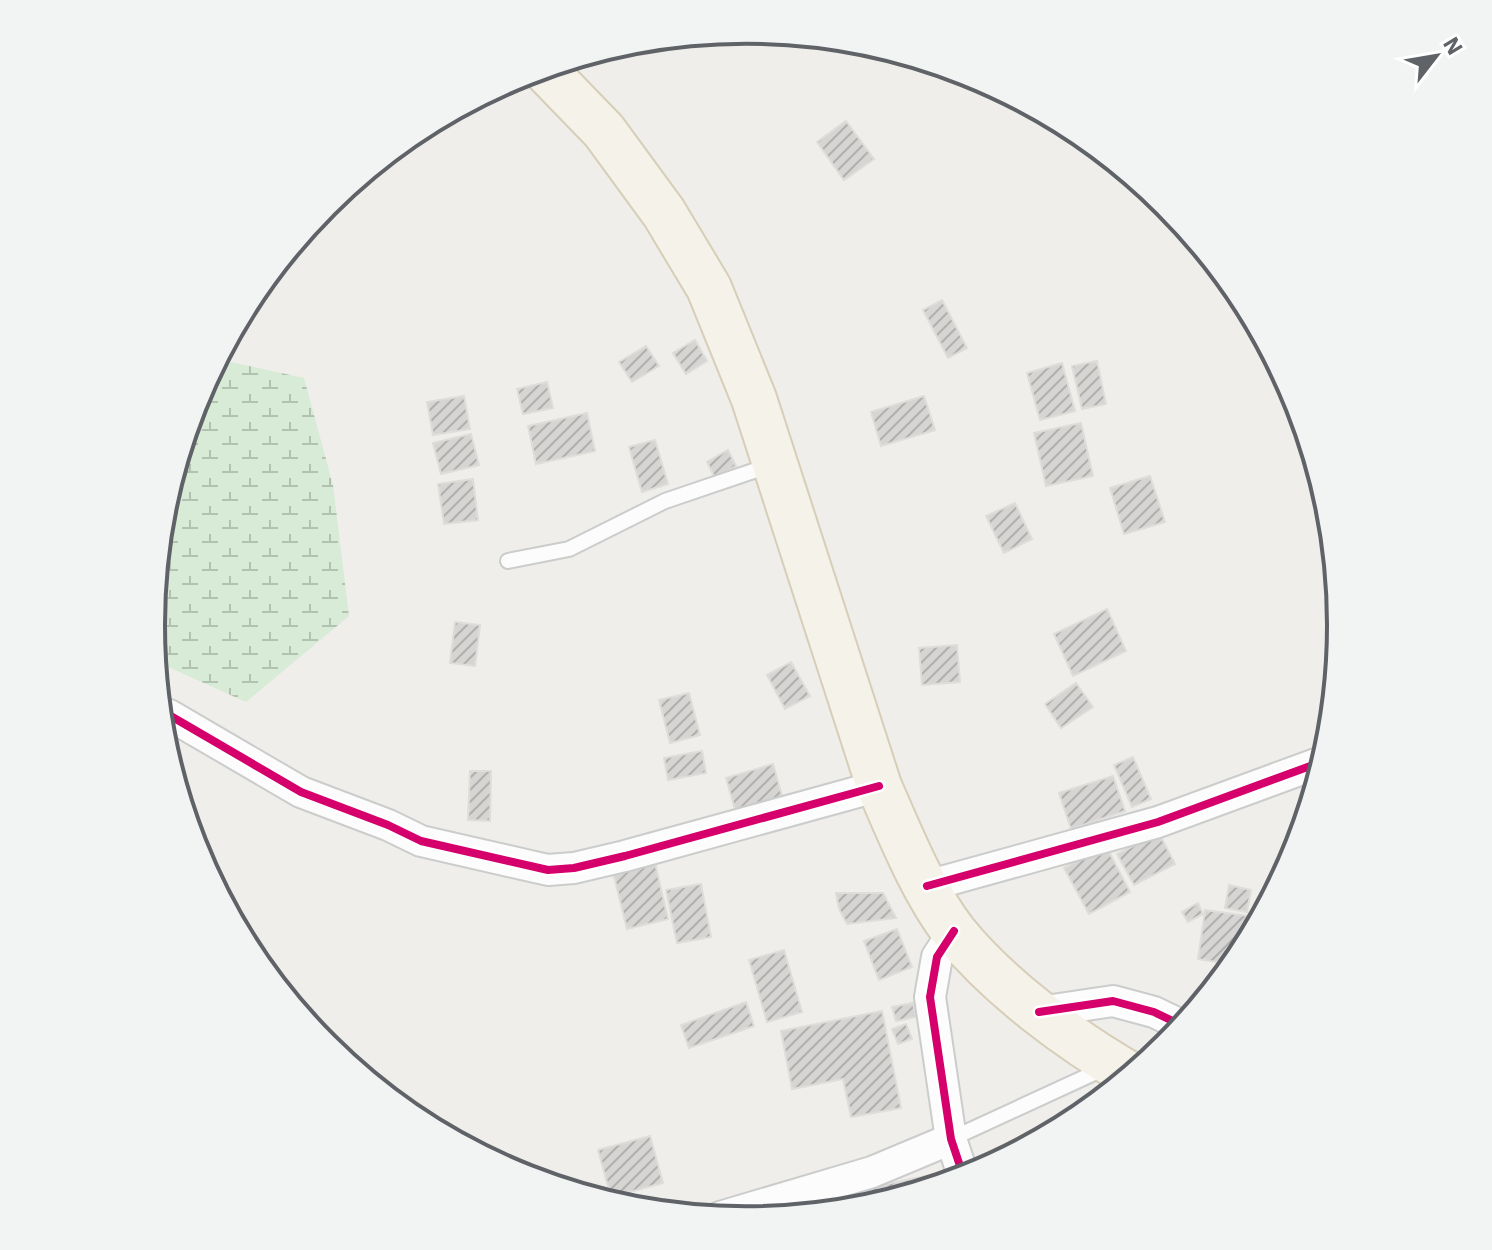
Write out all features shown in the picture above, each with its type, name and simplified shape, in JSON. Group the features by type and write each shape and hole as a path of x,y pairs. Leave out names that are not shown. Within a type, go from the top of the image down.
{"main road":[{"path":"552,78 604,131 664,213 709,288 754,399 879,786 927,886 954,931 987,967 1039,1012 1121,1069"}],"street":[{"path":"173,717 301,792 421,841 548,870 574,868 625,856 879,786"},
{"path":"927,886 1158,822 1309,766"},
{"path":"954,931 937,957 930,997 951,1139 960,1165"},
{"path":"1039,1012 1113,1001 1154,1012 1171,1020"},
{"path":"758,1206 872,1172 951,1139"}],"lane":[{"path":"508,561 569,549 665,501 775,464"},
{"path":"951,1139 1117,1072"}],"green space":[{"path":"228,361 304,378 333,485 349,616 246,702 166,666 166,663 166,587 176,512 196,438"}],"building":[{"path":"846,121 874,159 844,180 817,142"},
{"path":"942,300 967,348 948,358 923,310"},
{"path":"695,340 707,361 686,374 673,353"},
{"path":"646,346 659,366 632,382 619,362"},
{"path":"1097,361 1106,404 1082,409 1072,366"},
{"path":"1062,363 1075,411 1040,420 1027,373"},
{"path":"547,382 553,408 523,414 517,389"},
{"path":"464,396 470,429 433,435 427,402"},
{"path":"924,396 935,430 881,446 871,412"},
{"path":"587,413 595,451 536,464 528,426"},
{"path":"1081,423 1093,476 1046,486 1034,433"},
{"path":"471,434 479,465 441,474 433,443"},
{"path":"655,440 668,484 642,492 629,447"},
{"path":"728,450 736,466 715,478 707,462"},
{"path":"1150,476 1165,522 1124,534 1110,488"},
{"path":"473,479 478,520 444,524 438,484"},
{"path":"1015,503 1032,539 1004,553 986,516"},
{"path":"1107,609 1126,651 1073,676 1054,634"},
{"path":"455,622 480,625 475,666 450,663"},
{"path":"957,645 960,682 922,685 919,648"},
{"path":"791,662 810,696 785,709 767,675"},
{"path":"1076,683 1093,707 1061,728 1045,704"},
{"path":"689,693 700,735 670,743 659,700"},
{"path":"702,751 706,773 668,780 664,758"},
{"path":"1133,757 1151,799 1132,807 1114,765"},
{"path":"773,764 785,806 738,820 726,778"},
{"path":"470,771 491,771 490,821 468,820"},
{"path":"1113,776 1125,811 1071,829 1059,793"},
{"path":"1159,833 1175,864 1134,885 1117,854"},
{"path":"1106,846 1130,892 1089,914 1064,868"},
{"path":"652,850 668,919 627,929 610,860"},
{"path":"701,884 711,937 677,943 666,890"},
{"path":"1229,885 1251,890 1247,912 1225,908"},
{"path":"836,893 883,893 896,918 847,924 839,909"},
{"path":"1198,903 1203,914 1188,922 1182,912"},
{"path":"1205,910 1249,916 1219,963 1198,959"},
{"path":"897,929 912,967 879,980 864,941"},
{"path":"784,950 802,1012 767,1022 749,960"},
{"path":"746,1002 754,1026 689,1048 681,1025"},
{"path":"913,1003 916,1017 896,1021 892,1007"},
{"path":"882,1011 901,1108 851,1117 843,1079 792,1089 781,1031"},
{"path":"906,1024 912,1039 898,1044 892,1029"},
{"path":"650,1136 663,1183 625,1193 609,1189 598,1150"},
{"path":"927,1176 927,1177 867,1193 866,1188"}],"cycle path":[{"path":"173,717 301,792 421,841 548,870 574,868 625,856 879,786"},
{"path":"927,886 1158,822 1309,766"},
{"path":"954,931 937,957 930,997 951,1139 960,1165"},
{"path":"1039,1012 1113,1001 1154,1012 1171,1020"}]}
